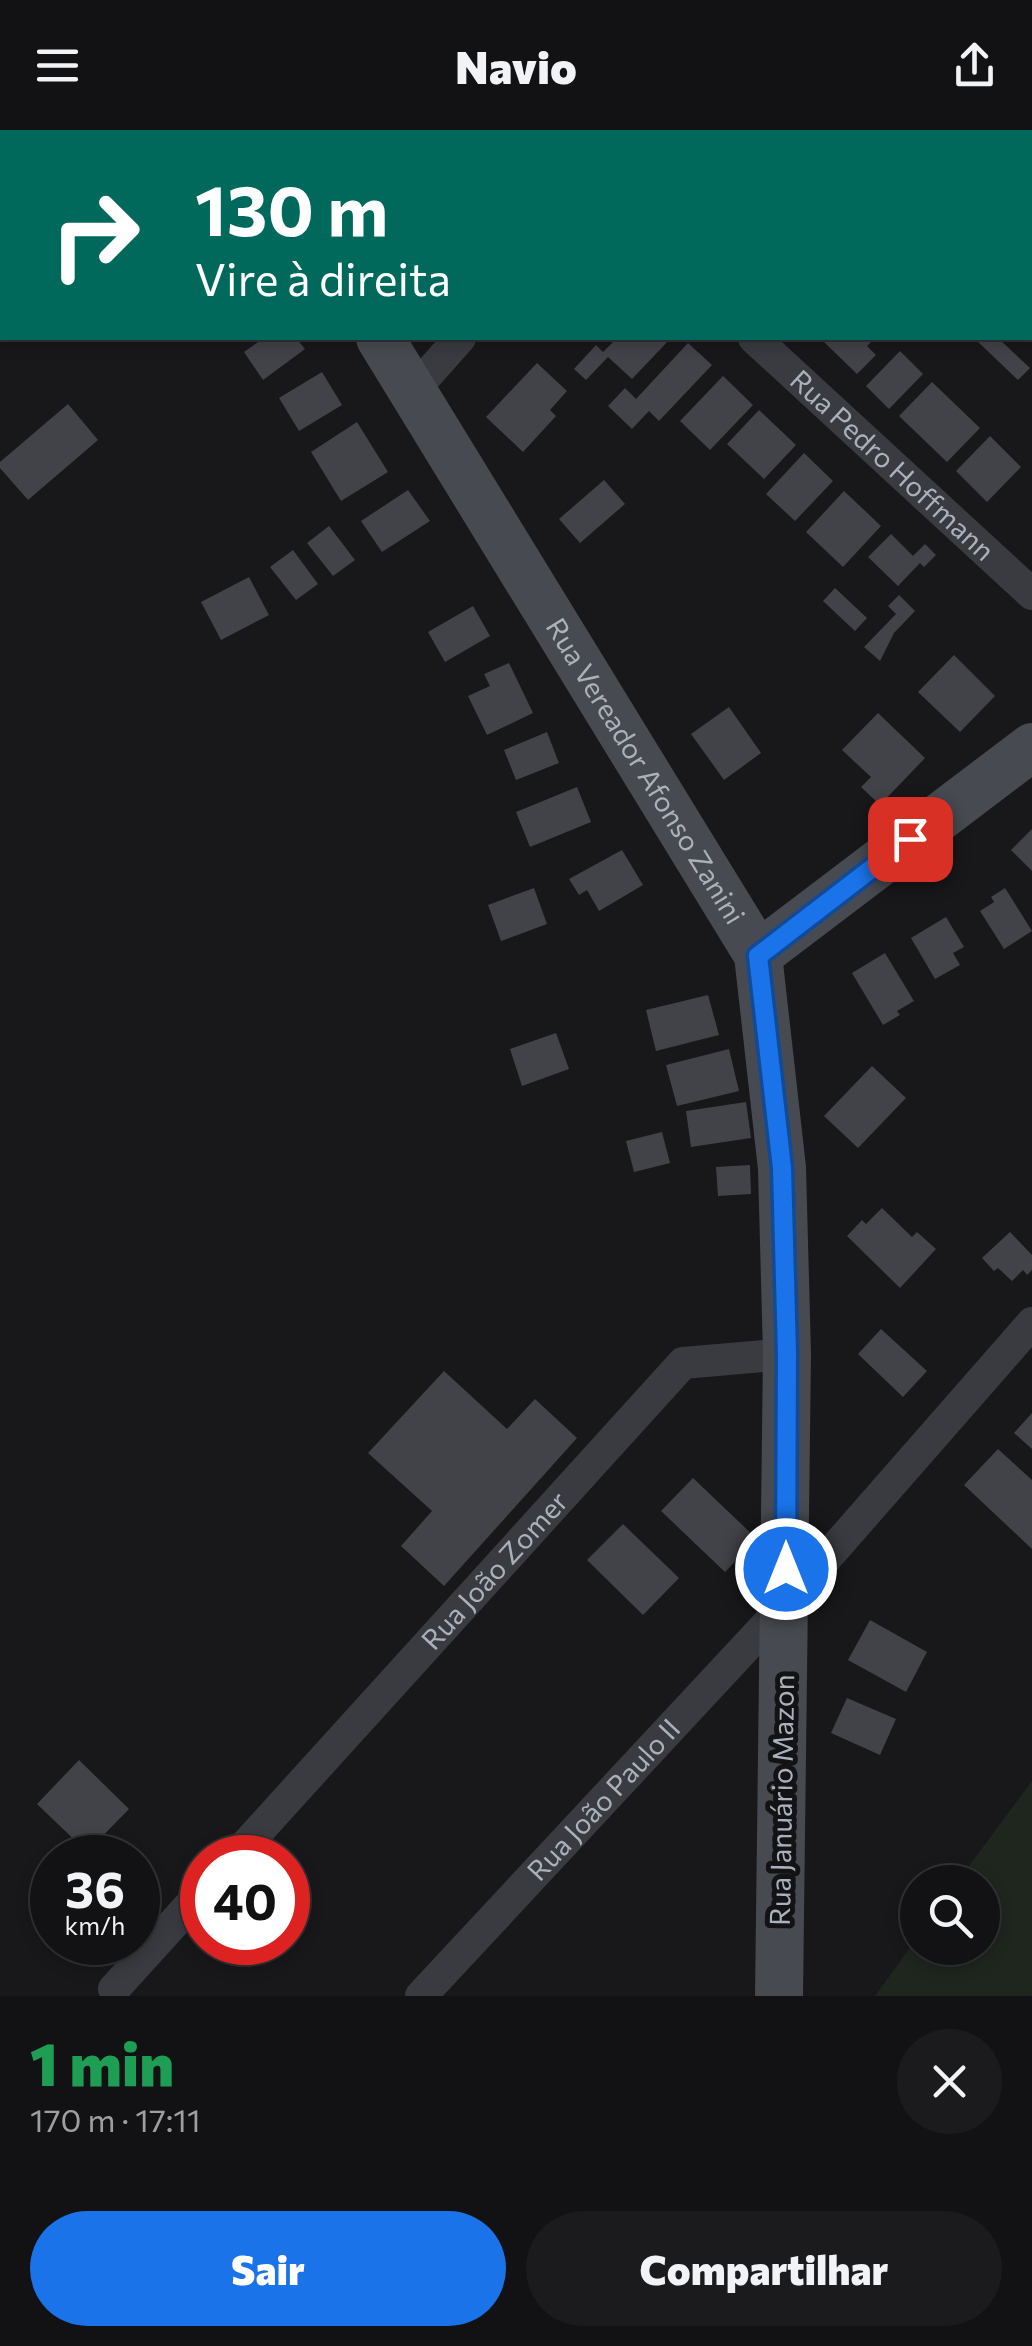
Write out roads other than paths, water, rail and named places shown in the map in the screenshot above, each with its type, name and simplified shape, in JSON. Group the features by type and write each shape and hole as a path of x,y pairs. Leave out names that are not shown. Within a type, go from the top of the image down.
{"street":[{"name":"Rua Vereador Afonso Zanini","path":"381,340 758,956 782,1168 787,1354 786,1604"},
{"path":"413,391 458,340"},
{"name":"Rua Pedro Hoffmann","path":"756,340 1032,594"},
{"path":"758,956 1032,746"},
{"name":"Rua João Paulo II","path":"421,1996 786,1604 1032,1323"},
{"name":"Rua João Zomer","path":"255,1835 683,1363 787,1354"},
{"name":"Rua Januário Mazon","path":"779,1996 786,1604"},
{"path":"114,1989 180,1916"}]}
